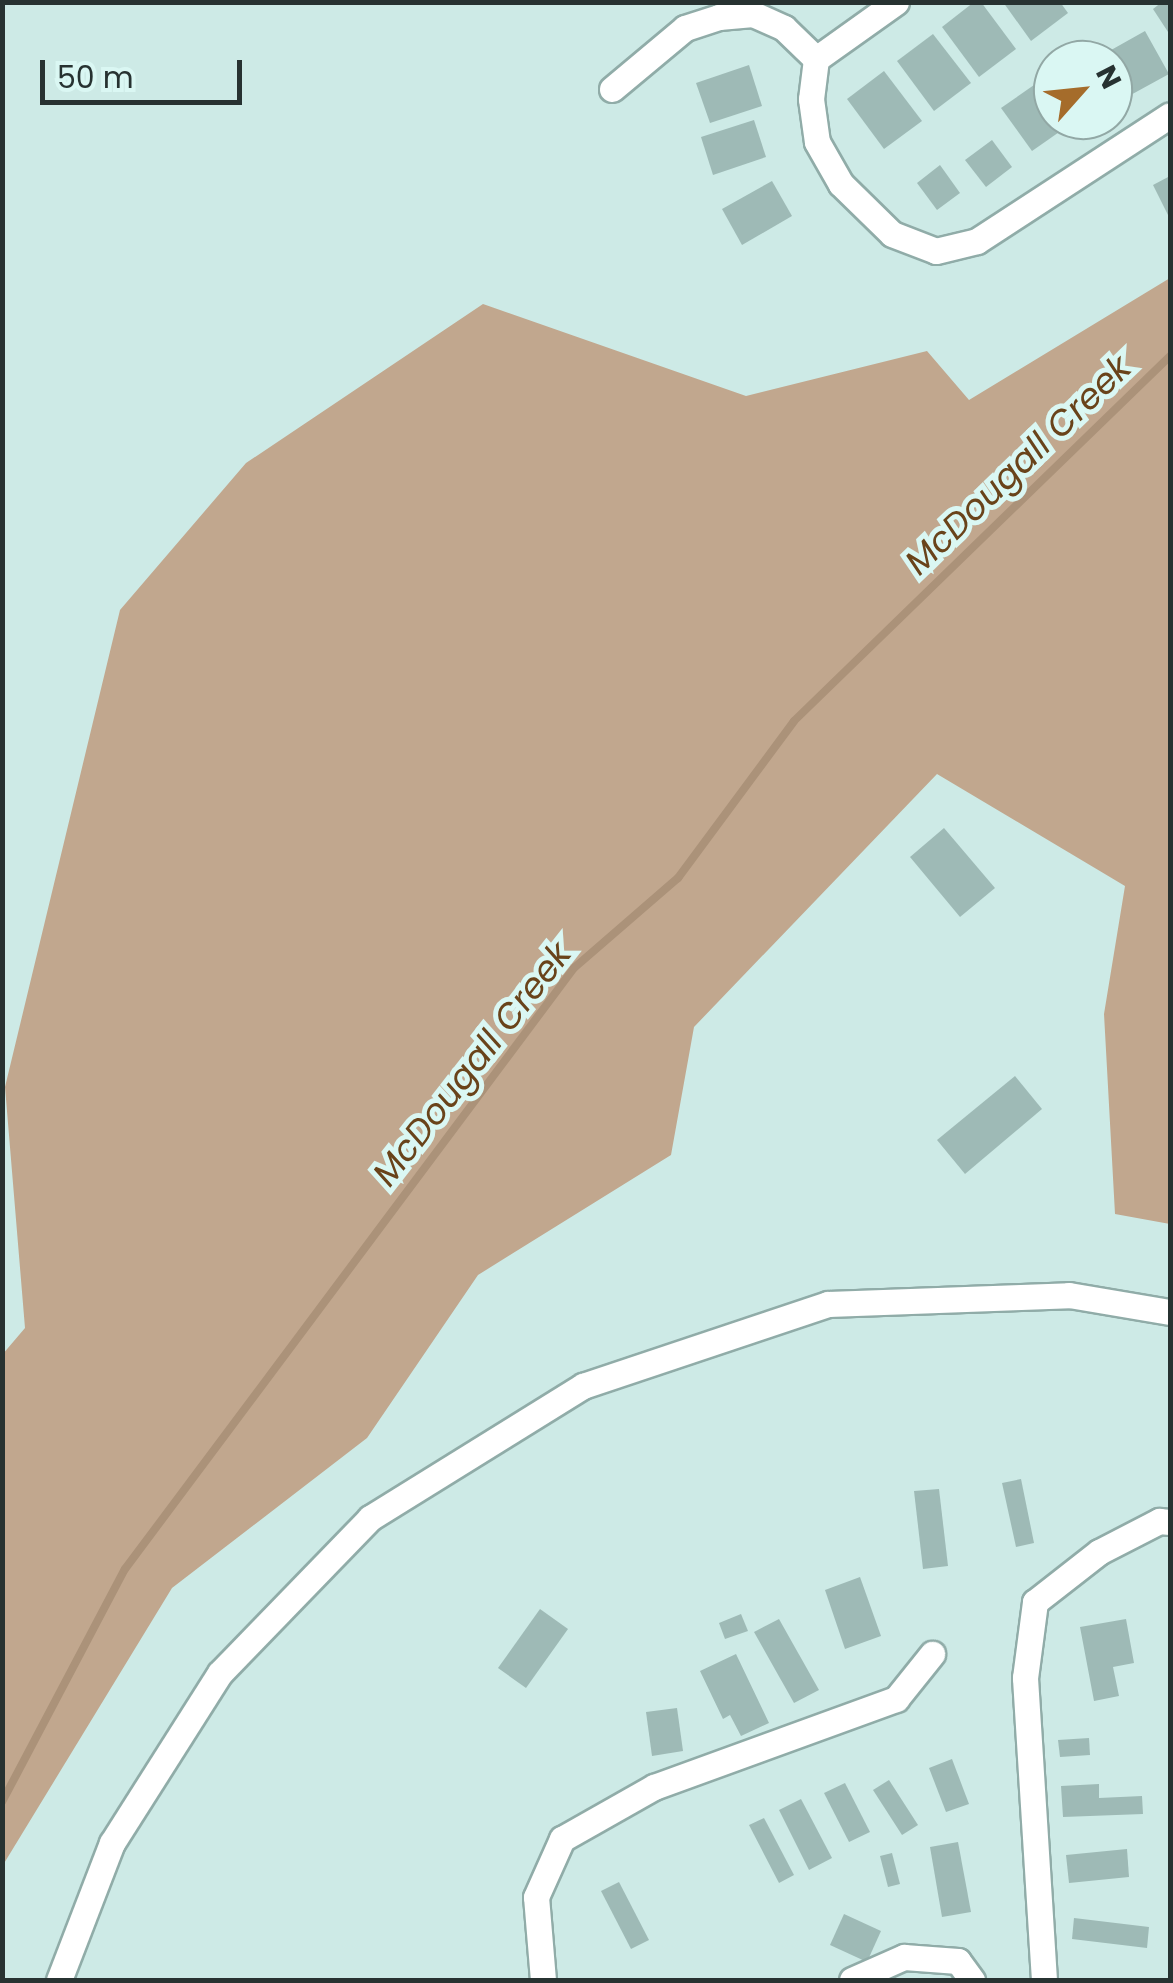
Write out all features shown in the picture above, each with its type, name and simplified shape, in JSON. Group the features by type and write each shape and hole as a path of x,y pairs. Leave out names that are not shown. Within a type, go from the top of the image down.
{"street":[{"path":"896,2 816,59 811,99 818,142 842,184 892,234 936,251 977,241 1170,114"},
{"path":"612,89 684,28 718,17 753,14 784,28 816,59"},
{"path":"59,1980 112,1844 220,1672 370,1518 583,1386 828,1304 1069,1295 1170,1312"},
{"path":"1044,1980 1025,1678 1034,1602 1098,1552 1159,1521 1170,1522"},
{"path":"543,1980 536,1896 562,1838 654,1786 896,1700 932,1654"},
{"path":"852,1980 904,1957 958,1960 972,1980"}],"shaded area":[{"path":"1170,278 1170,1224 1115,1214 1104,1014 1125,886 937,774 694,1027 671,1155 478,1275 367,1438 172,1588 3,1865 2,1355 25,1328 5,1087 120,610 246,463 483,304 746,396 927,351 969,400"}],"building":[{"path":"974,2 981,2 1016,49 979,77 942,27"},
{"path":"1003,2 1060,2 1068,13 1031,41"},
{"path":"1162,2 1170,2 1170,35 1153,9"},
{"path":"1145,31 1169,74 1133,94 1133,40 1129,40"},
{"path":"933,34 971,83 934,111 897,61"},
{"path":"749,65 762,106 710,123 696,83"},
{"path":"884,71 922,121 884,149 847,99"},
{"path":"1033,86 1033,140 1048,140 1032,151 1001,108"},
{"path":"754,120 766,157 713,175 701,137"},
{"path":"992,140 1012,167 986,187 965,160"},
{"path":"940,165 960,193 937,210 917,183"},
{"path":"1170,176 1170,219 1153,185"},
{"path":"772,181 792,216 742,245 722,209"},
{"path":"944,828 995,888 960,917 910,857"},
{"path":"1015,1076 1042,1109 965,1174 937,1140"},
{"path":"1021,1479 1034,1543 1016,1547 1002,1483"},
{"path":"939,1489 948,1566 923,1569 914,1491"},
{"path":"860,1577 881,1636 845,1649 825,1590"},
{"path":"540,1609 568,1629 526,1688 498,1668"},
{"path":"741,1614 748,1631 725,1639 719,1623"},
{"path":"779,1619 819,1690 794,1703 754,1632"},
{"path":"1126,1619 1134,1663 1113,1667 1119,1696 1094,1701 1080,1627"},
{"path":"736,1654 769,1723 741,1736 730,1715 723,1719 700,1671"},
{"path":"677,1708 683,1751 652,1756 646,1712"},
{"path":"1089,1738 1090,1755 1060,1757 1058,1740"},
{"path":"952,1759 969,1804 946,1812 929,1768"},
{"path":"889,1780 918,1825 902,1835 873,1790"},
{"path":"845,1783 870,1832 849,1842 824,1793"},
{"path":"1099,1784 1099,1798 1142,1796 1143,1814 1063,1817 1061,1786"},
{"path":"801,1799 832,1858 809,1870 779,1810"},
{"path":"764,1818 794,1875 779,1883 749,1825"},
{"path":"958,1842 971,1912 942,1917 930,1847"},
{"path":"1127,1849 1129,1877 1069,1883 1066,1855"},
{"path":"892,1853 900,1884 888,1887 880,1856"},
{"path":"619,1882 649,1940 631,1949 601,1891"},
{"path":"844,1914 881,1931 867,1962 830,1945"},
{"path":"1074,1918 1149,1927 1147,1948 1072,1939"}],"waterway":[{"name":"McDougall Creek","path":"2,1802 125,1569 574,968 678,878 794,721 1170,356"}]}
